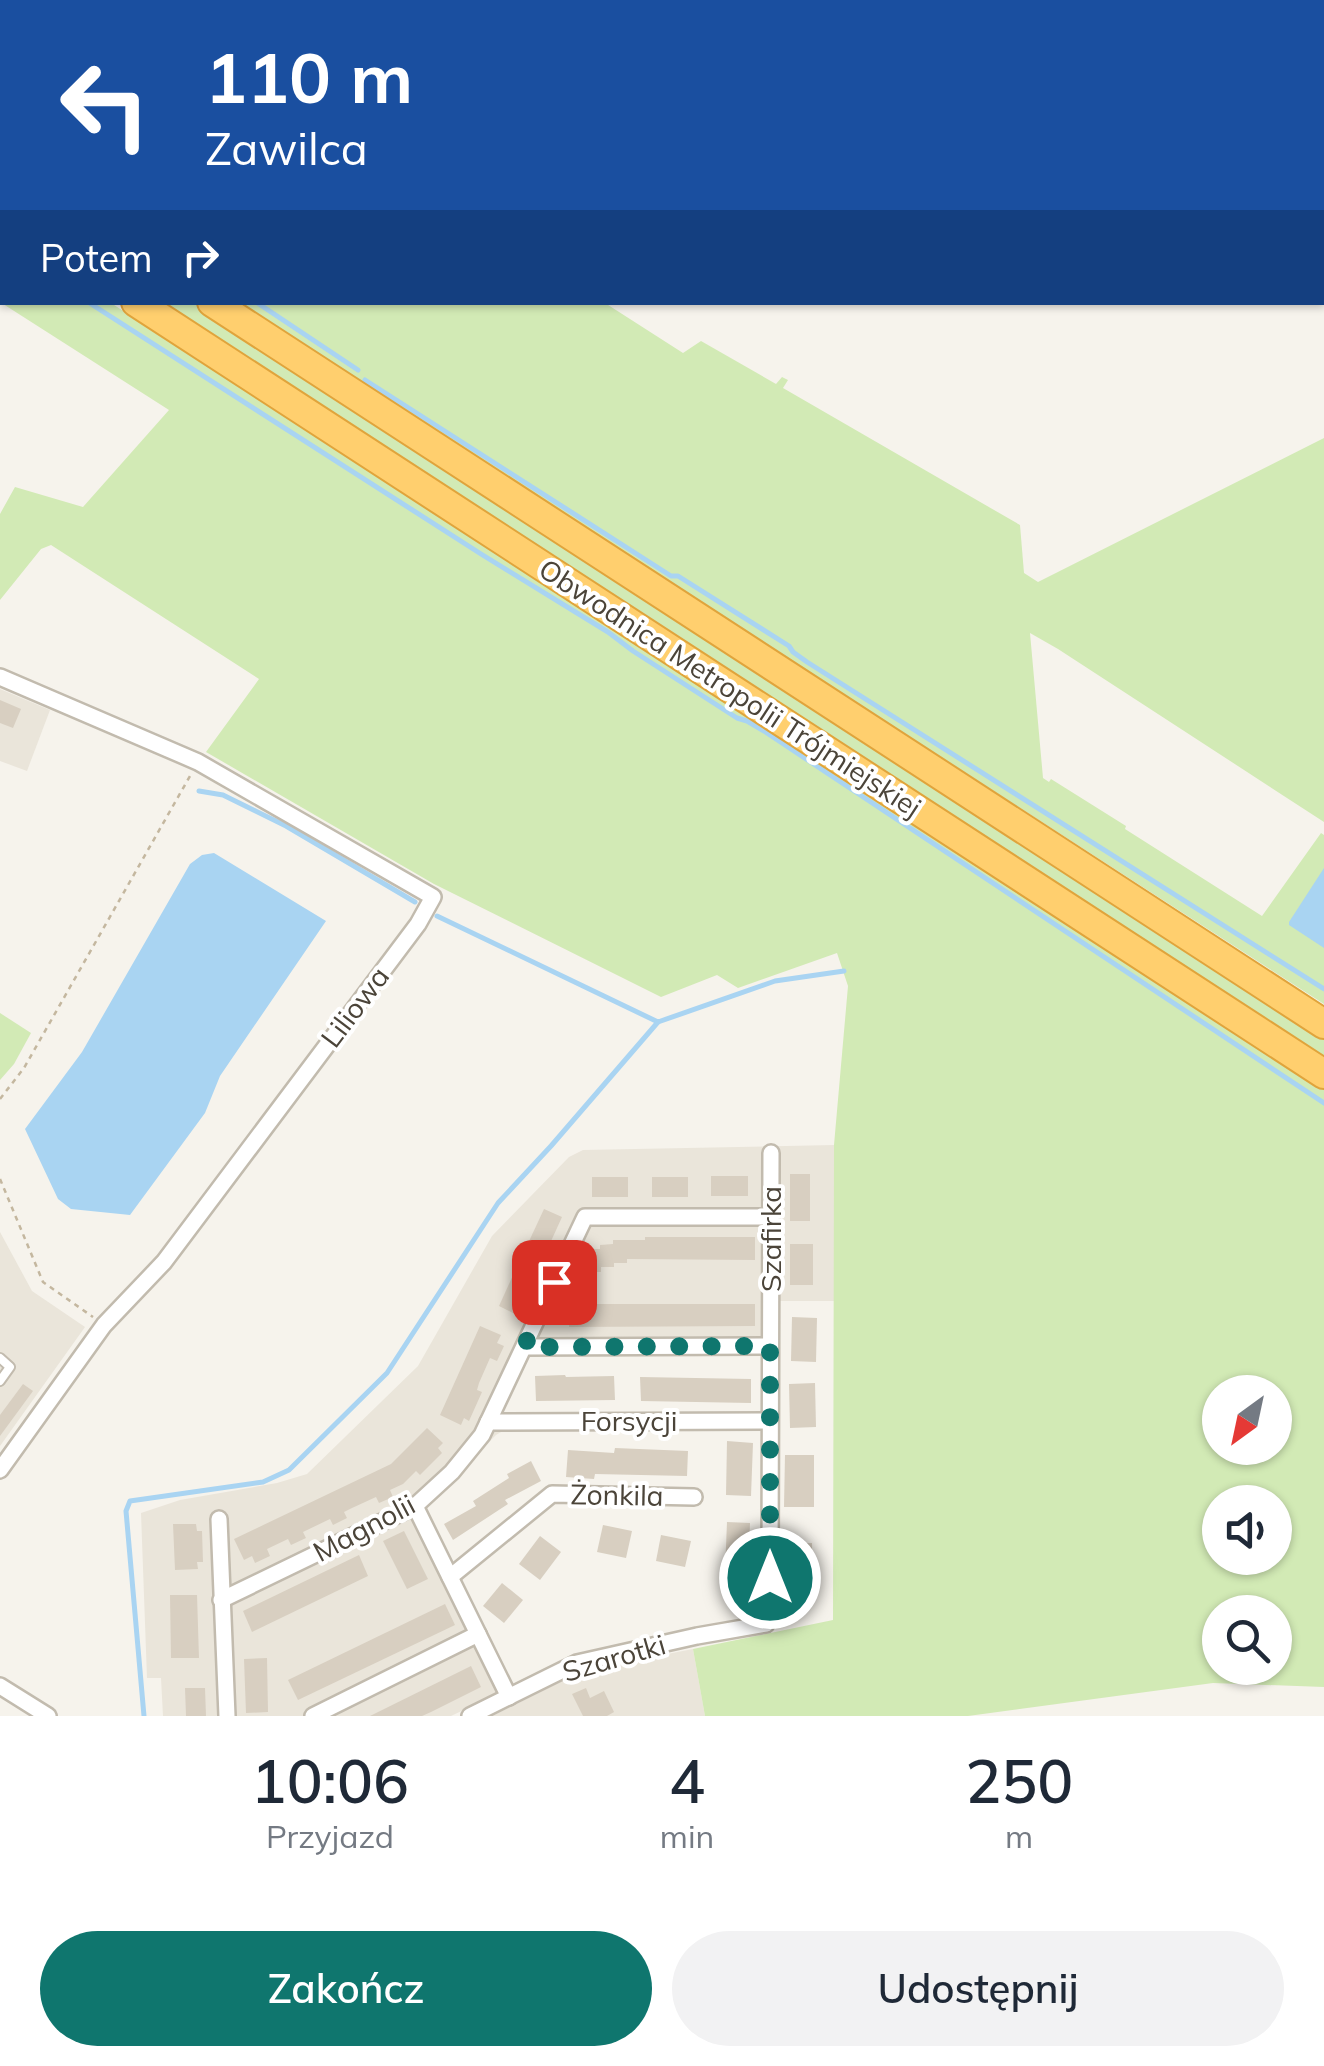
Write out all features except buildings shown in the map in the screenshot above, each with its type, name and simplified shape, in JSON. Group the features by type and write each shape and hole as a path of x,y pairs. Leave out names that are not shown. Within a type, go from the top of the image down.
{"highway":[{"name":"Obwodnica Metropolii Trójmiejskiej","path":"141,305 1324,1074"},
{"name":"Obwodnica Metropolii Trójmiejskiej","path":"217,305 1324,1024"}],"street":[{"name":"Liliowa","path":"0,677 198,762 433,897 418,924 164,1262 104,1325 0,1470"},
{"name":"Szafirka","path":"766,1624 770,1578 771,1153"},
{"name":"Magnolii","path":"222,1600 414,1506 452,1472 472,1450 488,1422 586,1217 771,1217"},
{"path":"524,1347 770,1346"},
{"name":"Forsycji","path":"488,1422 769,1421"},
{"name":"Żonkila","path":"450,1577 552,1494 694,1496"},
{"path":"414,1506 509,1697"},
{"path":"218,1519 226,1716"},
{"name":"Szarotki","path":"470,1716 576,1662 766,1624"},
{"path":"313,1716 478,1634"},
{"path":"1,1690 48,1716"}],"lane":[{"path":"0,1358 10,1367 0,1381"}],"path":[{"path":"0,1099 24,1068 198,762"},
{"path":"0,1178 43,1282 104,1325"}],"shaded area":[{"path":"0,689 50,710 27,771 0,761"},
{"path":"834,1145 834,1301 777,1301 776,1355 534,1352 525,1360 501,1408 506,1416 506,1429 427,1504 424,1516 512,1687 451,1716 163,1716 161,1678 147,1678 141,1513 180,1500 307,1474 418,1366 492,1236 569,1157 583,1150"},
{"path":"0,1232 32,1291 85,1327 0,1446"},
{"path":"693,1649 705,1716 492,1716 585,1670"}],"green space":[{"path":"5,305 114,305 1324,1087 1324,1687 1268,1685 1292,1685 1292,1595 1202,1595 1202,1684 968,1716 705,1716 693,1649 833,1620 834,1145 848,986 837,953 738,988 717,975 661,997 434,884 206,752 259,679 51,545 41,549 0,600 0,514 15,487 83,507 169,410"},
{"path":"154,305 200,305 1324,1031 1324,1060"},
{"path":"240,305 608,305 683,353 701,341 776,384 782,377 788,380 783,388 1020,525 1024,573 1038,582 1324,438 1324,822 1030,633 1043,778 1049,782 1051,779 1126,826 1125,829 1262,916 1321,833 1324,835 1324,1004"},
{"path":"0,1013 31,1033 0,1080"}],"water":[{"path":"214,853 326,921 220,1076 205,1113 130,1215 71,1209 58,1199 25,1129 82,1052 190,864 202,855"},
{"path":"1324,868 1324,948 1289,922"}],"waterway":[{"path":"93,305 737,718 764,731 1324,1103"},
{"path":"260,305 358,370"},
{"path":"365,380 1324,989"},
{"path":"199,791 223,795 286,826 415,902"},
{"path":"437,916 658,1022 775,981 844,971"},
{"path":"144,1716 126,1511 130,1501 263,1482 289,1470 387,1373 498,1203 658,1022"}],"route":[{"path":"554,1282 524,1347 770,1346 770,1578"}]}
